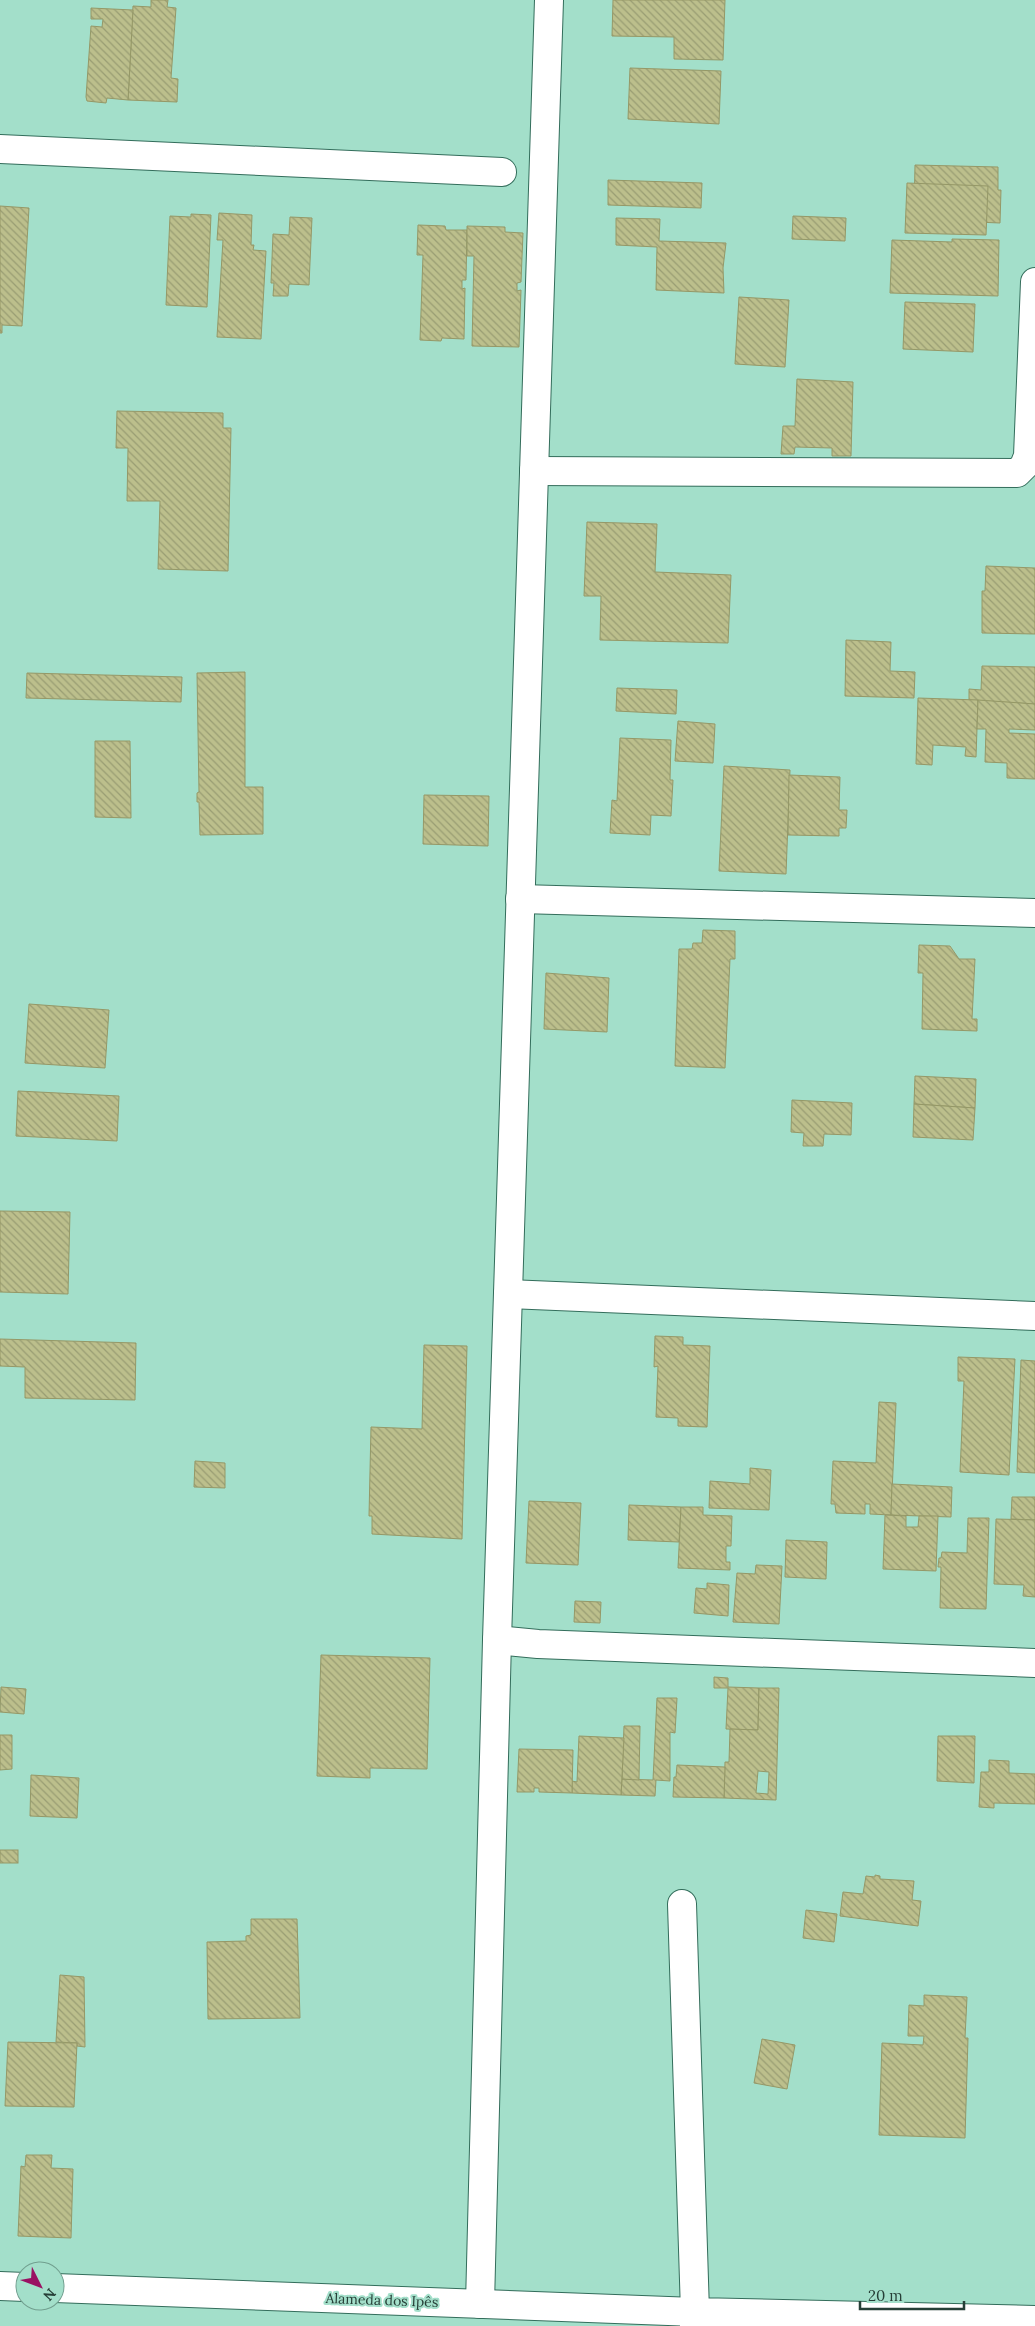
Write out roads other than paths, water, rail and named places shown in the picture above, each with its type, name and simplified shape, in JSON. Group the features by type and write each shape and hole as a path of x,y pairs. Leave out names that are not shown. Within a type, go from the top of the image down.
{"street":[{"path":"480,2304 497,1640 549,0"},
{"path":"0,150 502,172"},
{"path":"534,471 1017,473 1024,466 1028,456 1035,282"},
{"path":"520,899 1035,913"},
{"path":"508,1294 1035,1316"},
{"path":"497,1640 538,1644 1035,1663"},
{"path":"682,1904 695,2319"},
{"path":"0,2286 15,2287"},
{"name":"Alameda dos Ipês","path":"65,2288 480,2304 695,2319 1035,2320"}]}
